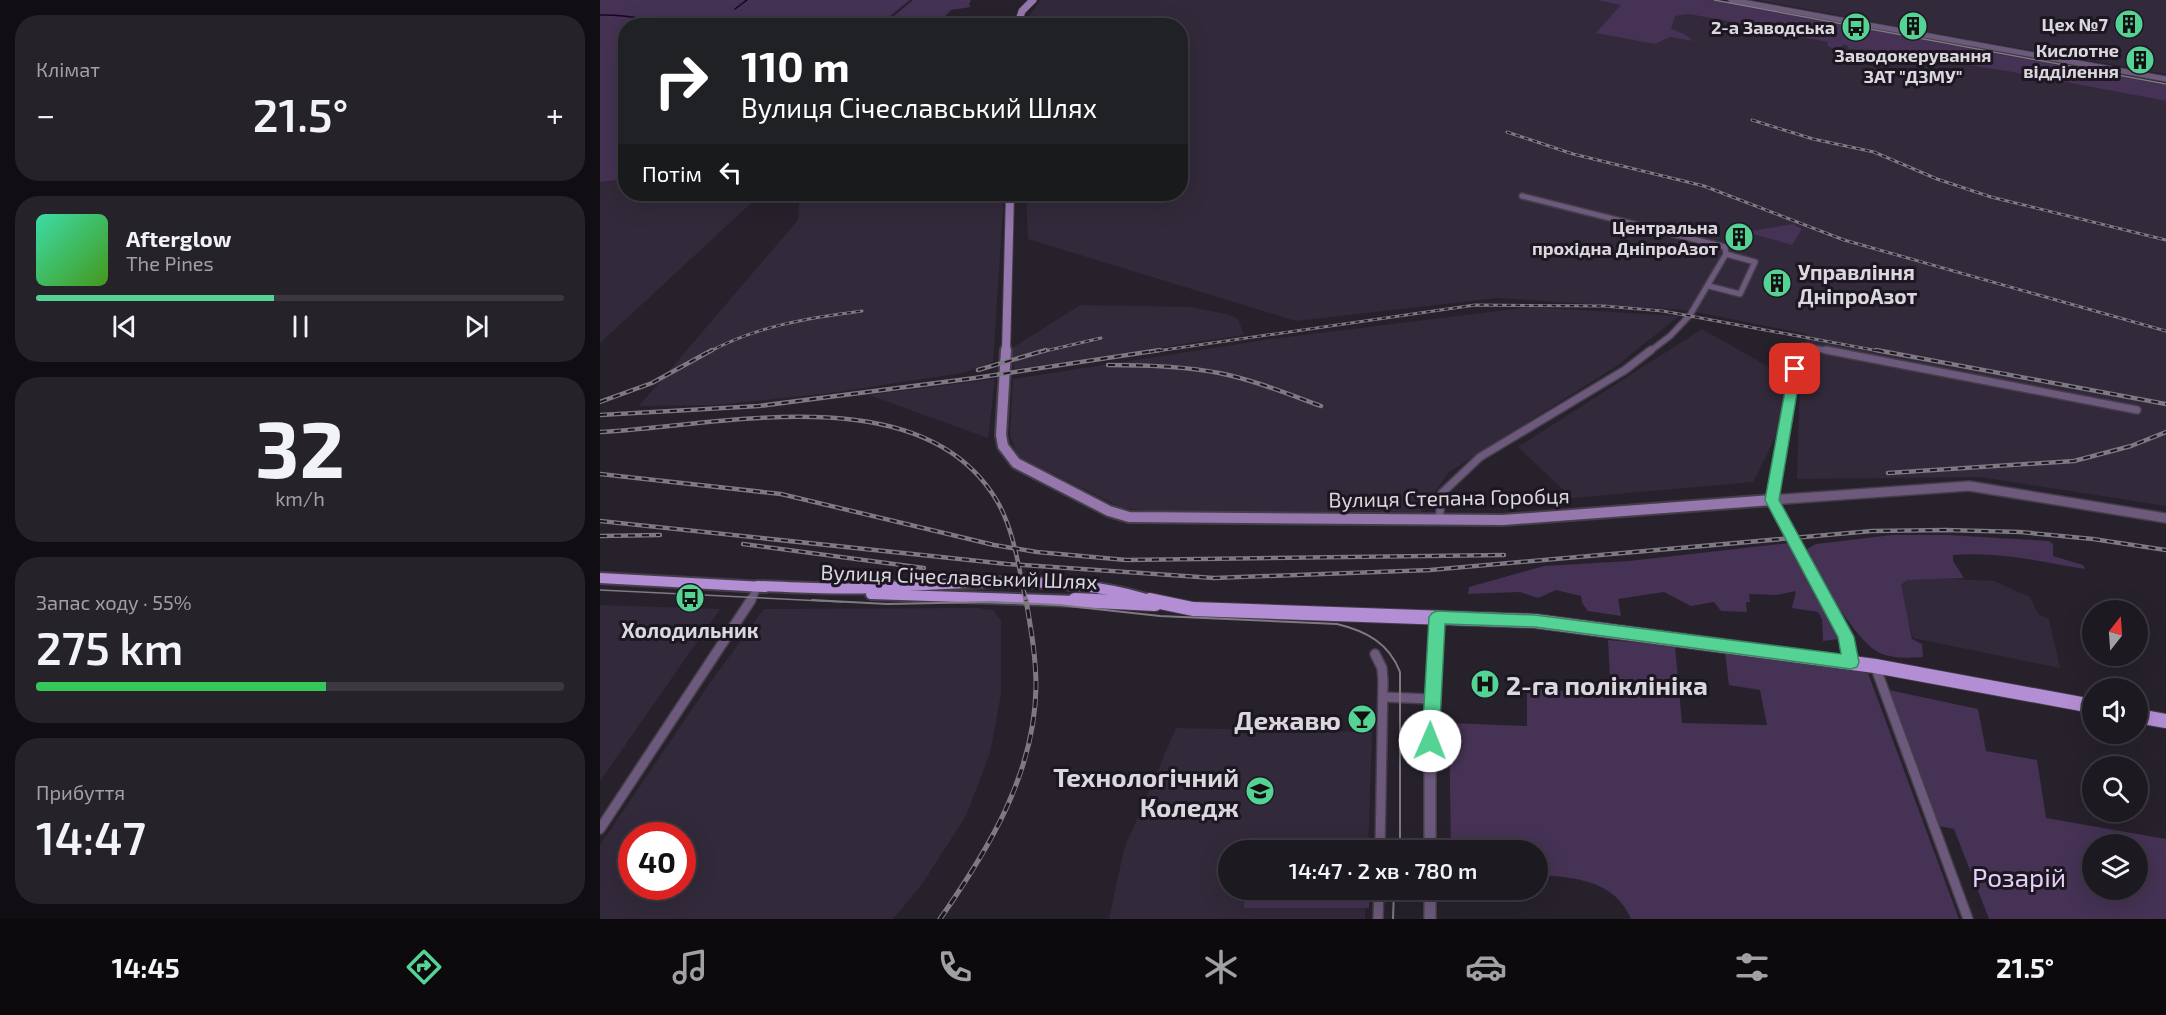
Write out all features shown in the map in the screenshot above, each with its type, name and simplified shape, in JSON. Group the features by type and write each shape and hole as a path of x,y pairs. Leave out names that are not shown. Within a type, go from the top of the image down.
{"main road":[{"path":"1018,18 1021,9 1033,0"},
{"name":"Вулиця Степана Горобця","path":"1010,201 1001,435 1003,446 1016,463 1109,511 1129,518 1503,520 1772,500"},
{"path":"1772,500 1846,637 1851,662"},
{"name":"Вулиця Січеславський Шлях","path":"600,578 865,594 1096,601 1140,605 1158,603 1193,609 1535,621 1851,662 2082,704"},
{"path":"2148,718 2166,721"}],"street":[{"path":"1731,0 2166,79"},
{"path":"1522,196 1725,247 1726,254 1755,261 1740,294 1709,286"},
{"name":"Вулиця Степана Горобця","path":"1438,520 1442,493 1480,457 1625,370 1654,350 1690,315 1726,254"},
{"path":"1772,500 1798,348 1803,346 2137,410"},
{"name":"Вулиця Степана Горобця","path":"1772,500 1969,486 2166,518"},
{"path":"600,829 746,611 758,586"},
{"path":"1430,840 1432,699 1437,617"},
{"path":"1376,654 1382,668 1383,697 1380,840"},
{"path":"1875,666 1968,919"},
{"path":"1383,697 1432,699"},
{"path":"1378,919 1379,900"},
{"path":"1430,900 1430,919"}],"shaded area":[{"path":"1040,0 1665,0 1875,50 2012,72 2166,101 2166,506 1980,477 1797,479 1800,372 1807,334 1686,310 1497,298 1296,321 1028,239 1026,201 1188,201 1188,18 1028,18"},
{"path":"1758,0 2166,0 2166,74 1910,29"},
{"path":"618,180 618,201 753,201 600,343 600,182"},
{"path":"799,201 1004,201 993,362 963,373 829,393 719,405 639,406 798,220"},
{"path":"1080,305 1190,307 1227,314 1238,319 1244,335 1014,369 1011,349"},
{"path":"1531,307 1679,316 1615,367 1449,472 1421,512 1155,511 1122,508 1018,456 1010,436 1013,379 1271,339"},
{"path":"1702,329 1786,377 1778,432 1753,482 1572,498 1518,447"},
{"path":"995,379 988,438 869,395"},
{"path":"1896,576 1994,581 2030,597 2038,614 2049,619 2060,668 1913,638"},
{"path":"600,605 720,609 600,781"},
{"path":"977,608 993,610 1001,621 1001,694 990,753 966,816 922,884 893,919 600,919 600,845 707,687 764,609"},
{"name":"Технологічний Коледж","path":"1176,728 1372,732 1368,840 1218,840 1218,900 1366,900 1365,919 1109,919 1124,849"}],"green space":[{"path":"600,0 910,0 888,18 618,18 618,180 600,182"},
{"path":"913,0 971,0 969,5 971,7 951,10 944,18 891,18"},
{"path":"1597,0 1710,0 2166,85 2166,101 2012,72 1875,50 1849,49 1846,44 1835,50 1827,46 1828,42 1796,36 1792,33 1689,14 1675,16 1671,29 1686,35 1693,41 1670,37 1655,44 1596,33 1621,5"},
{"path":"1793,224 1802,229 1792,245 1753,234 1751,231"},
{"path":"1892,535 1948,535 2049,541 2053,544 2053,556 2083,565 2085,569 2003,556 1953,555 1953,561 1964,578 1907,580 1901,585 1912,639 1922,644 1923,657 1892,657 1882,654 1861,637 1829,591 1807,549 1816,544"},
{"path":"1790,543 1840,633 1840,639 1823,641 1822,619 1818,612 1792,608 1796,591 1777,595 1749,594 1750,602 1746,602 1747,612 1721,611 1714,602 1691,606 1664,592 1618,599 1621,616 1588,611 1582,603 1581,596 1556,590 1538,598 1520,592 1468,594 1469,587 1544,566 1629,561"},
{"path":"1608,640 1675,646 1682,723 1767,725 1760,690 1729,685 1725,653 1868,673 1959,919 1631,919 1624,906 1604,888 1579,880 1548,876 1548,840 1451,840 1449,723 1527,726 1527,688 1611,695"},
{"name":"Розарій","path":"1889,690 1978,709 1986,751 2037,760 2046,818 2137,834 2082,834 2082,900 2148,900 2148,836 2166,839 2166,919 1989,919 1954,829 1939,826"},
{"path":"1245,900 1369,900 1369,908 1244,908"}],"waterway":[{"path":"735,9 747,0"},
{"path":"600,15 640,18"}],"tram line":[{"path":"1714,0 2166,84"},
{"path":"600,590 843,602"},
{"path":"812,600 887,604 991,602 1059,605 1160,616 1337,624 1358,630 1383,646 1390,653 1400,672 1400,840"},
{"path":"1393,919 1394,900"}],"railway":[{"path":"1752,120 1813,139 1874,152 1937,179 1991,197 2166,240"},
{"path":"1507,132 1573,154 1704,186 1844,240 2166,331"},
{"path":"1150,352 1475,305 1604,306 1663,311 1884,352"},
{"path":"709,352 764,329 803,320 862,311"},
{"path":"1041,352 1101,338"},
{"path":"600,402 652,383 712,350"},
{"path":"978,370 1046,350"},
{"path":"600,415 759,406 975,378 1160,350"},
{"path":"1876,350 2166,404"},
{"path":"1108,365 1164,366 1219,373 1258,383 1321,406"},
{"path":"600,432 758,418 815,417 870,422 920,436 964,462 997,501 1008,524 1015,548"},
{"path":"1888,473 2074,461 2131,446 2166,432"},
{"path":"600,474 781,494 1015,548"},
{"path":"600,521 1018,565"},
{"path":"1018,565 1214,578 1430,570 1872,531 1946,530 2020,532 2093,539 2166,550"},
{"path":"600,536 660,535"},
{"path":"743,544 924,568"},
{"path":"1015,548 1126,560 1504,555"},
{"path":"1015,548 1018,565"},
{"path":"1018,565 1026,602"},
{"path":"940,919 975,866 1006,810 1027,750 1034,718 1036,686 1026,600"}],"place":[{"name":"Цех №7","path":"2129,24"},
{"name":"Заводокерування ЗАТ \"ДЗМУ\"","path":"1913,26"},
{"name":"2-а Заводська","path":"1856,27"},
{"name":"Кислотне відділення","path":"2140,60"},
{"name":"Центральна прохідна ДніпроАзот","path":"1739,237"},
{"name":"Управління ДніпроАзот","path":"1777,283"},
{"name":"Холодильник","path":"690,598"},
{"name":"2-га поліклініка","path":"1485,684"},
{"name":"Дежавю","path":"1362,719"},
{"name":"Технологічний Коледж","path":"1260,791"}],"route":[{"path":"1430,741 1437,617 1535,621 1851,662 1846,637 1772,500 1795,369"}]}
